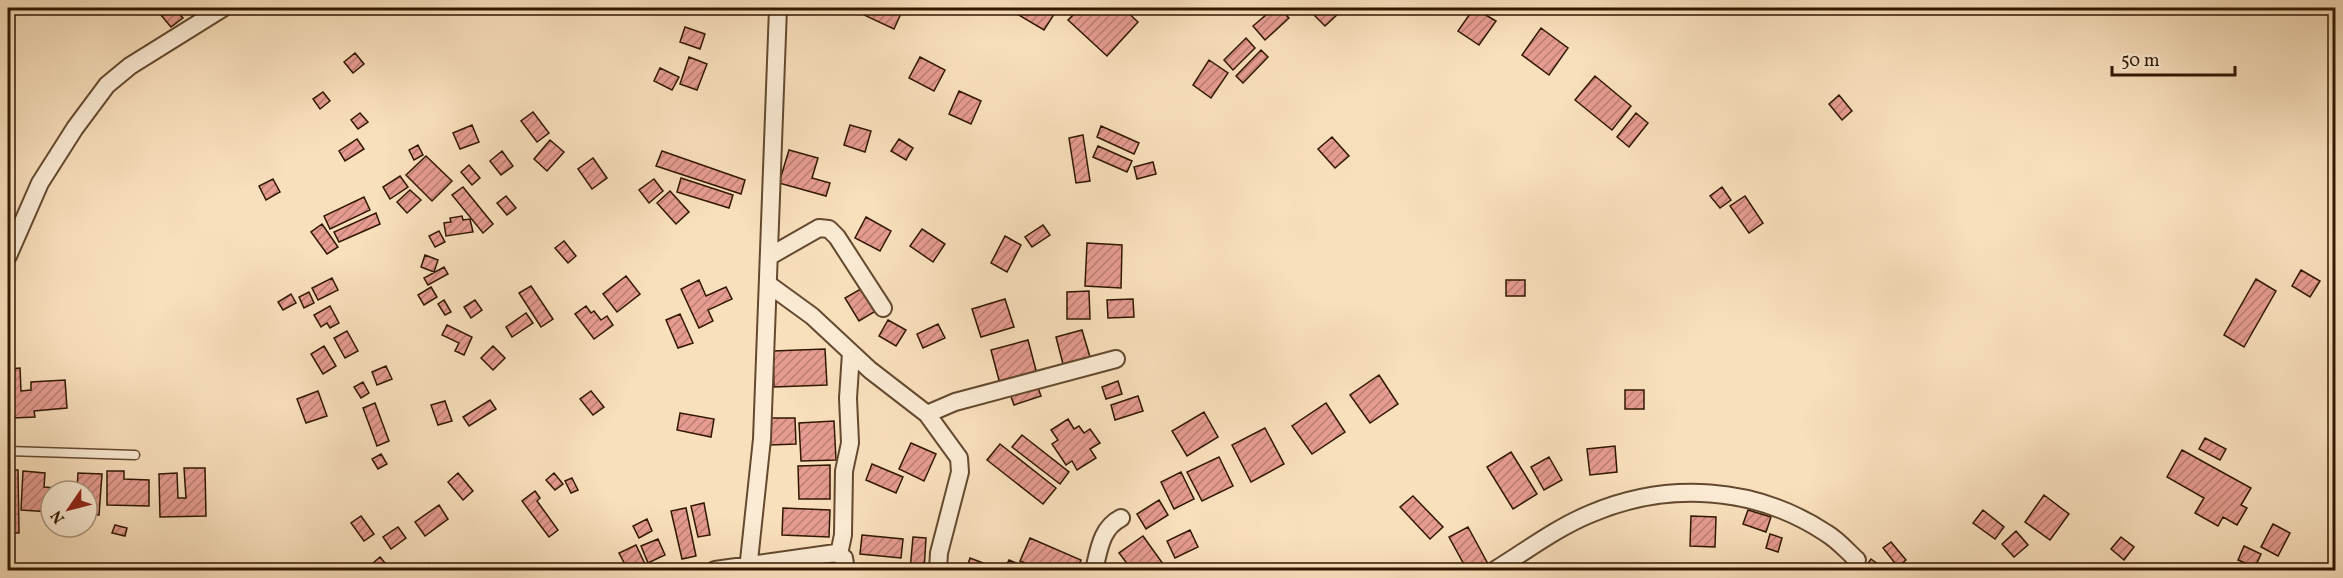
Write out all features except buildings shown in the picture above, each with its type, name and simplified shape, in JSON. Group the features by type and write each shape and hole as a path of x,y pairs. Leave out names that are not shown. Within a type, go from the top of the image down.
{"street":[{"path":"8,256 40,183 75,128 107,85 130,66 223,8"},
{"path":"748,568 762,439 778,8"},
{"path":"770,256 819,228 829,229 841,243 883,308"},
{"path":"768,284 812,316 870,370 927,414 953,447 961,464 939,553 938,570"},
{"path":"839,554 843,535 844,471 850,443 848,398 851,353"},
{"path":"927,414 955,402 1116,359"},
{"path":"1495,570 1591,514 1666,494 1697,492 1733,495 1767,505 1801,519 1828,533 1857,560"},
{"path":"1094,570 1106,530 1112,522 1121,518"},
{"path":"715,570 748,568 831,553 839,554 845,560 846,570"}],"lane":[{"path":"8,451 135,455"}]}
